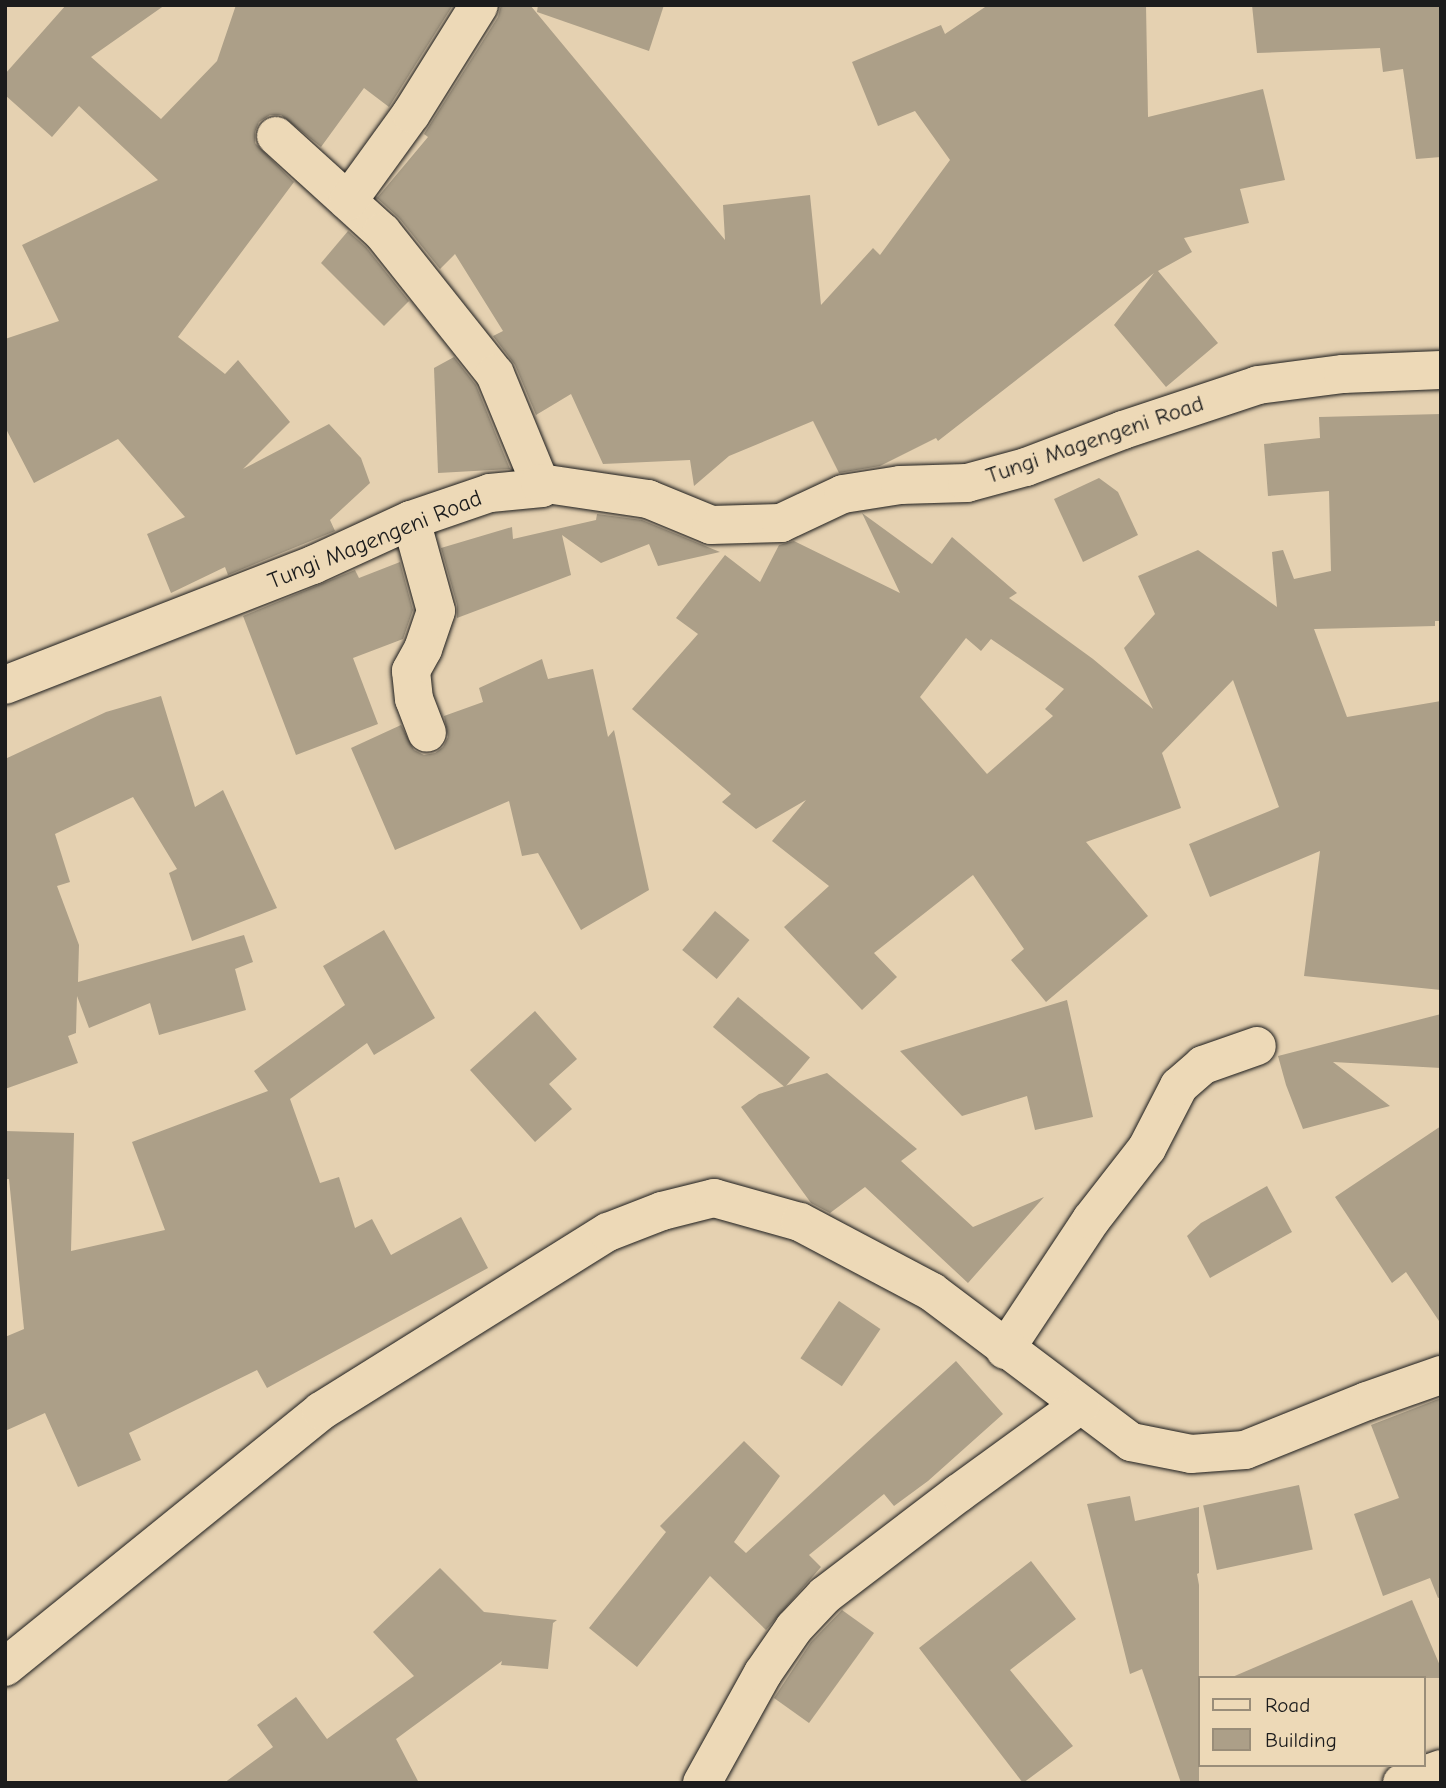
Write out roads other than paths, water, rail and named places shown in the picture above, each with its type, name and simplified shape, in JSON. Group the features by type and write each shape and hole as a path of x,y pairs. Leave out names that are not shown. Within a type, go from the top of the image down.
{"street":[{"path":"348,201 411,114 479,5"},
{"path":"276,136 382,232 495,374 540,484"},
{"name":"Tungi Magengeni Road","path":"5,685 313,565 411,520 490,493 542,488 540,484 648,499 711,525 780,523 843,494 900,485 967,484 1026,467 1123,430 1258,385 1343,374 1441,370"},
{"path":"411,520 436,611 423,649 411,671 414,699 427,733"},
{"path":"1005,1350 1091,1220 1147,1148 1179,1086 1203,1065 1257,1046"},
{"path":"5,1667 321,1411 608,1232 663,1211 714,1198 800,1222 933,1292 1005,1350 1131,1442 1191,1454 1245,1450 1441,1375"},
{"path":"702,1783 763,1673 794,1628 825,1595 1080,1405"},
{"path":"1402,1783 1441,1769"}]}
